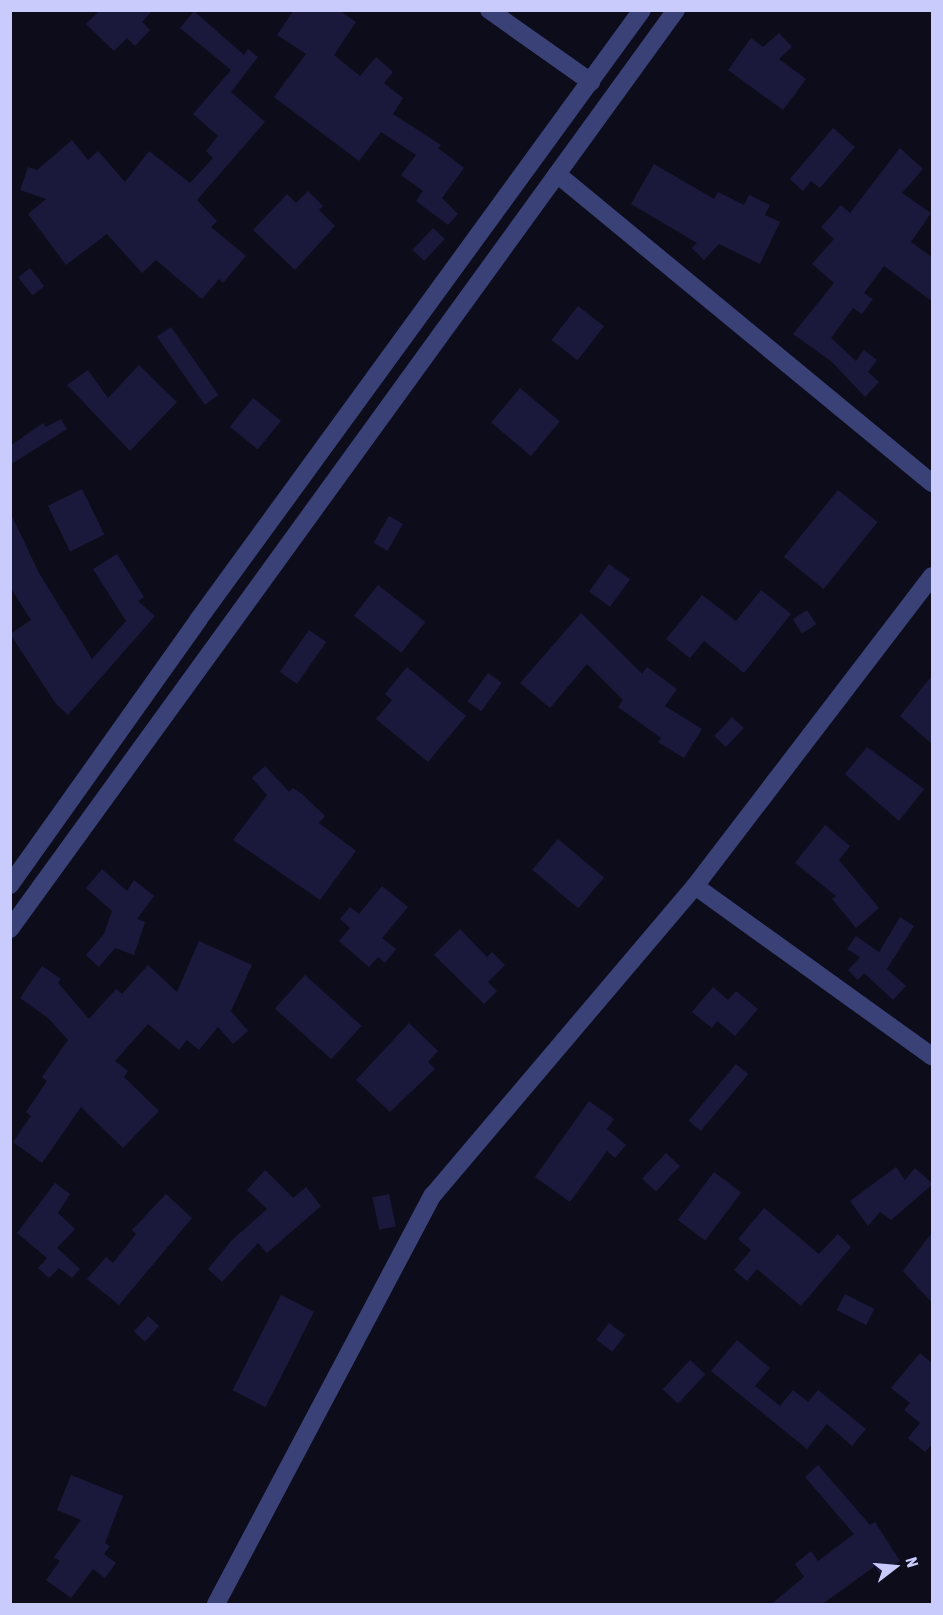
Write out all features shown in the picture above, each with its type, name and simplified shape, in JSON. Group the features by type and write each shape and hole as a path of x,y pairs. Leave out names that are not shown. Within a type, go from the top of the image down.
{"street":[{"path":"489,10 591,82"},
{"path":"10,885 642,10"},
{"path":"10,929 387,412 676,10"},
{"path":"557,174 933,483"},
{"path":"365,394 387,412"},
{"path":"216,1605 433,1195 695,886 933,576"},
{"path":"695,886 933,1056"}],"building":[{"path":"100,10 153,10 142,22 150,30 135,46 127,38 114,51 86,24"},
{"path":"294,10 339,10 356,22 334,55 360,76 376,57 393,72 384,83 403,98 393,114 441,145 438,148 464,168 442,198 458,214 448,225 416,201 423,191 401,175 416,155 381,132 359,161 274,97 306,54 277,35"},
{"path":"194,11 244,55 248,49 258,57 231,92 265,122 197,200 217,221 211,227 246,256 223,283 219,279 202,299 156,260 142,273 107,234 66,265 28,214 46,199 20,190 28,167 37,170 72,140 88,160 98,151 125,182 149,151 190,183 213,158 206,151 218,136 193,114 231,70 180,28"},
{"path":"779,33 792,47 779,59 806,79 783,110 728,70 751,38 763,47"},
{"path":"833,128 855,147 820,188 811,181 803,191 790,179"},
{"path":"900,148 923,169 902,193 931,213 911,242 933,258 933,302 884,266 864,293 873,299 862,314 853,308 831,338 856,361 864,350 877,360 868,372 879,382 865,397 832,362 793,334 834,283 812,264 834,239 821,227 841,205 850,213"},
{"path":"654,164 714,199 718,192 744,205 749,195 770,205 765,215 780,222 760,264 719,244 704,260 692,248 697,243 631,204"},
{"path":"308,191 323,206 319,210 335,226 295,270 253,230 287,194 296,203"},
{"path":"433,228 445,239 424,261 413,250"},
{"path":"30,268 44,286 32,295 18,277"},
{"path":"578,306 604,326 578,360 552,340"},
{"path":"171,327 219,395 205,405 157,337"},
{"path":"139,365 177,402 130,451 67,385 88,370 108,398"},
{"path":"520,388 560,421 531,456 491,422"},
{"path":"253,398 281,421 258,449 230,427"},
{"path":"61,419 67,429 10,465 10,446 43,423 46,427"},
{"path":"82,489 104,535 70,551 48,506"},
{"path":"838,490 878,522 824,589 784,557"},
{"path":"10,512 39,573 92,659 126,621 93,569 117,554 144,597 138,601 155,616 68,715 56,704 10,634 31,620 10,587"},
{"path":"389,516 403,524 387,551 374,543"},
{"path":"609,564 630,579 610,607 589,592"},
{"path":"378,585 425,622 401,653 354,616"},
{"path":"761,590 791,614 744,673 704,641 690,658 666,639 702,595 736,621"},
{"path":"807,610 816,624 802,634 793,619"},
{"path":"581,613 642,674 647,667 677,689 665,706 702,729 684,758 658,742 661,738 618,707 623,700 587,664 550,708 520,683"},
{"path":"309,630 326,642 297,684 280,672"},
{"path":"407,667 466,716 428,762 376,719 392,700 385,694"},
{"path":"488,673 502,683 481,711 467,701"},
{"path":"933,674 933,745 900,716"},
{"path":"732,717 744,728 726,747 714,736"},
{"path":"867,747 924,789 899,821 845,774"},
{"path":"265,766 289,792 293,788 302,794 325,816 319,823 356,851 320,900 233,840 267,795 252,778"},
{"path":"825,825 850,846 839,860 879,908 856,928 832,899 836,896 795,863"},
{"path":"558,839 604,878 578,908 532,870"},
{"path":"102,869 127,891 134,880 154,896 137,919 145,922 134,955 115,948 99,967 86,955 104,934 112,911 86,888"},
{"path":"382,886 408,907 382,938 396,949 385,963 378,957 369,967 339,941 350,928 340,919 350,907 359,914"},
{"path":"900,917 914,926 887,969 906,986 893,1000 864,973 858,980 848,970 860,957 847,949 856,936 879,952"},
{"path":"460,929 487,957 492,952 505,965 488,982 497,991 484,1004 434,955"},
{"path":"199,941 252,965 231,1011 248,1031 233,1044 218,1027 199,1050 187,1040 179,1050 148,1024 115,1061 128,1071 124,1077 159,1111 123,1148 81,1107 42,1163 13,1142 31,1116 26,1112 47,1081 42,1077 68,1040 48,1018 20,998 42,966 61,979 58,983 89,1019 116,989 122,994 148,965 177,992"},
{"path":"305,975 361,1026 331,1059 275,1008"},
{"path":"713,987 728,1000 736,991 758,1009 735,1036 717,1021 712,1028 692,1012"},
{"path":"409,1023 438,1051 428,1062 435,1069 390,1112 356,1080"},
{"path":"736,1064 748,1074 701,1131 688,1121"},
{"path":"589,1101 614,1119 607,1129 626,1145 615,1158 607,1151 570,1202 535,1177"},
{"path":"666,1153 680,1166 656,1192 642,1179"},
{"path":"896,1167 905,1180 915,1168 933,1184 891,1220 880,1212 868,1226 850,1201"},
{"path":"265,1170 293,1198 306,1187 321,1206 267,1253 258,1243 222,1282 208,1269 232,1240 267,1209 247,1190"},
{"path":"714,1172 741,1192 705,1240 678,1220"},
{"path":"55,1183 70,1194 58,1213 75,1229 57,1248 80,1269 72,1278 59,1268 49,1278 38,1268 47,1258 17,1233"},
{"path":"166,1194 192,1218 119,1305 87,1279 106,1257 113,1263 136,1234 132,1230"},
{"path":"389,1194 396,1226 379,1230 372,1198"},
{"path":"764,1208 819,1254 838,1234 851,1247 801,1306 757,1269 747,1281 734,1270 751,1250 738,1239"},
{"path":"933,1231 933,1304 903,1271"},
{"path":"845,1294 874,1309 866,1325 837,1310"},
{"path":"281,1295 314,1312 265,1407 232,1390"},
{"path":"148,1316 159,1326 145,1342 134,1332"},
{"path":"609,1323 625,1335 612,1352 596,1340"},
{"path":"737,1340 770,1368 755,1386 780,1406 793,1390 808,1402 818,1390 866,1429 852,1446 827,1424 807,1449 711,1371"},
{"path":"920,1353 933,1364 933,1443 925,1452 908,1438 920,1423 904,1410 910,1403 891,1388"},
{"path":"690,1360 705,1374 678,1404 663,1389"},
{"path":"818,1465 870,1525 875,1522 900,1561 880,1574 875,1566 821,1605 770,1605 804,1577 795,1564 811,1551 818,1561 854,1534 805,1477"},
{"path":"71,1475 123,1496 105,1543 110,1546 104,1554 116,1563 105,1578 93,1569 71,1598 46,1580 60,1561 54,1557 81,1520 57,1510"}]}
